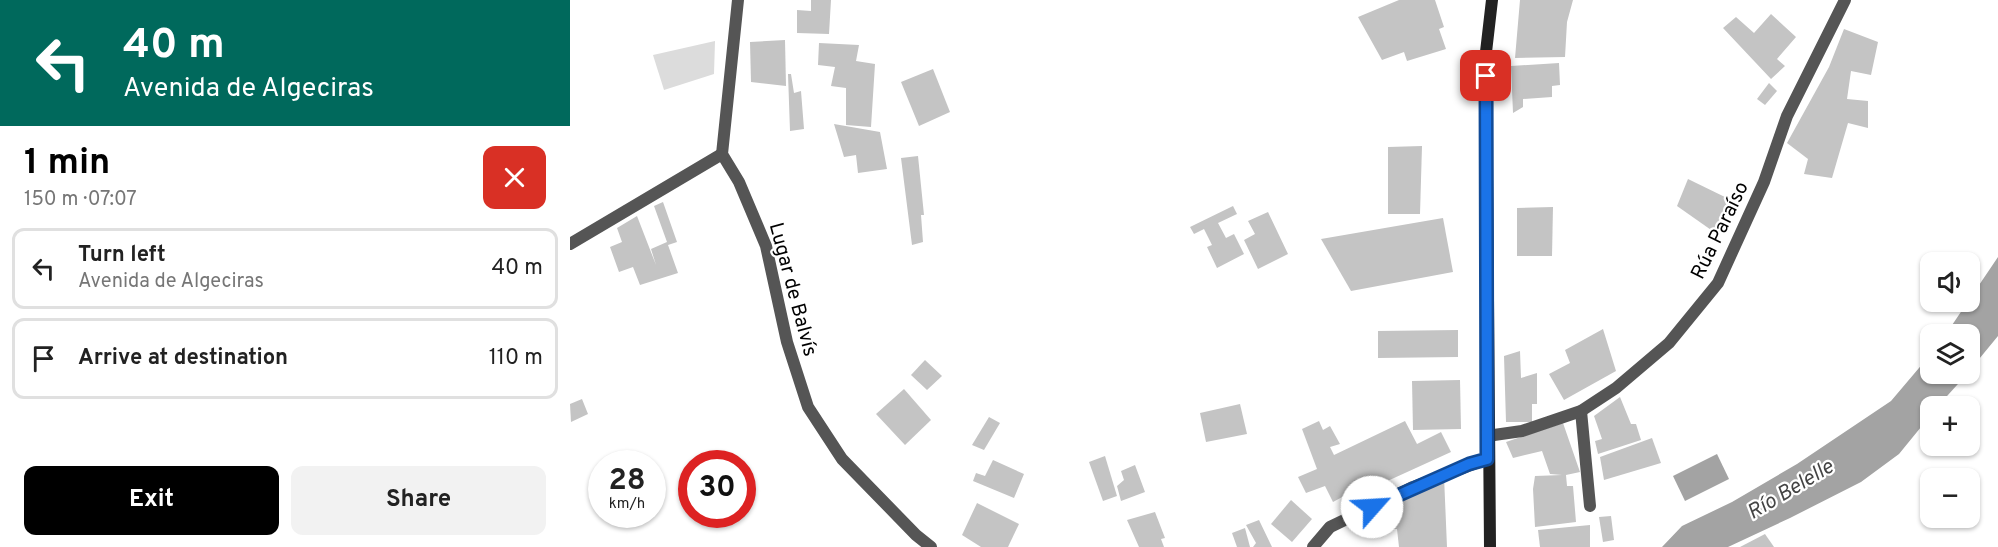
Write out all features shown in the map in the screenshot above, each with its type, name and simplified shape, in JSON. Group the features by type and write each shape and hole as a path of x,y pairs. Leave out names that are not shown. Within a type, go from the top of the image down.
{"main road":[{"path":"1490,547 1487,459 1486,52 1492,0"}],"street":[{"path":"570,244 722,154 738,0"},
{"name":"Rúa Paraíso","path":"1487,436 1522,431 1581,411 1616,388 1669,343 1718,283 1764,183 1787,116 1845,0"},
{"name":"Lugar de Balvís","path":"722,154 738,182 766,246 787,342 808,407 842,459 916,535 931,547"},
{"path":"1581,411 1590,506"},
{"path":"1313,547 1330,527 1413,487 1487,459"}],"shaded area":[{"path":"715,41 714,74 664,90 653,55"}],"water":[{"path":"1998,257 1998,336 1980,358 1980,324 1953,324 1961,312 1980,312 1980,284"},
{"name":"Río Belelle","path":"1920,367 1920,384 1958,384 1947,396 1920,396 1920,428 1899,454 1861,482 1728,547 1662,547 1682,526 1732,502 1797,464 1891,401"},
{"path":"1717,454 1729,479 1685,501 1673,476"}],"building":[{"path":"811,0 831,0 829,34 797,33 797,10 811,11"},
{"path":"1399,0 1435,0 1444,27 1439,29 1446,49 1407,61 1404,52 1382,60 1358,17"},
{"path":"1520,0 1573,0 1567,22 1565,57 1515,58"},
{"path":"1771,14 1796,37 1777,59 1785,66 1771,79 1723,28 1736,17 1754,33"},
{"path":"1844,29 1878,42 1871,75 1851,71 1847,99 1868,101 1868,128 1848,123 1832,178 1804,174 1808,159 1787,143 1829,67"},
{"path":"785,40 786,86 751,82 750,42"},
{"path":"819,43 859,45 856,61 875,64 871,127 846,125 846,88 831,86 835,67 818,65"},
{"path":"1559,63 1560,85 1552,86 1552,97 1523,99 1523,107 1513,113 1511,66"},
{"path":"933,69 950,112 919,126 901,82"},
{"path":"788,74 791,74 794,93 801,91 804,129 790,131"},
{"path":"1769,83 1777,91 1765,105 1757,99"},
{"path":"834,124 880,132 887,169 858,173 856,155 844,157"},
{"path":"1422,146 1420,214 1388,214 1388,147"},
{"path":"918,156 924,215 921,215 923,242 912,245 901,158"},
{"path":"1688,179 1729,199 1714,232 1677,206"},
{"path":"663,202 677,242 668,245 678,273 640,285 633,267 619,272 610,247 622,242 617,228 637,216 656,265 651,249 667,242 654,206"},
{"path":"1233,206 1237,214 1218,223 1226,238 1234,234 1244,254 1217,268 1207,247 1212,245 1204,229 1194,234 1190,227"},
{"path":"1553,207 1552,256 1517,256 1517,208"},
{"path":"1268,212 1288,254 1258,269 1244,240 1255,234 1248,221"},
{"path":"1443,218 1453,272 1351,291 1321,239"},
{"path":"1603,329 1616,371 1564,400 1549,374 1570,363 1565,350"},
{"path":"1458,330 1458,357 1378,358 1378,331"},
{"path":"1520,351 1521,378 1537,373 1537,404 1532,404 1532,422 1506,422 1504,356"},
{"path":"925,360 942,376 927,390 911,375"},
{"path":"1460,380 1461,429 1413,430 1412,381"},
{"path":"904,389 931,420 905,445 876,414"},
{"path":"1620,397 1631,424 1636,424 1641,440 1598,454 1595,441 1602,439 1594,416"},
{"path":"582,399 588,414 571,422 570,404"},
{"path":"1240,404 1247,434 1206,442 1200,413"},
{"path":"989,417 1000,423 984,450 972,445"},
{"path":"1319,421 1323,430 1330,426 1340,444 1330,447 1334,455 1405,421 1417,444 1441,432 1451,452 1348,499 1346,495 1333,502 1325,486 1306,493 1298,477 1317,469 1302,429"},
{"path":"1563,423 1580,472 1566,475 1567,486 1573,486 1576,522 1535,527 1533,489 1535,476 1562,475 1550,474 1542,451 1513,458 1506,442"},
{"path":"1652,438 1661,463 1604,480 1600,457"},
{"path":"1105,456 1117,496 1103,501 1089,462"},
{"path":"993,460 1024,474 1014,498 973,481 976,473 985,476"},
{"path":"1135,465 1145,492 1121,501 1117,486 1124,480 1121,471"},
{"path":"1444,476 1447,547 1399,547 1397,529 1385,529 1384,510"},
{"path":"1291,500 1312,519 1292,542 1271,524"},
{"path":"977,503 1019,524 1008,547 981,547 962,535"},
{"path":"1155,512 1165,538 1161,539 1164,547 1139,547 1127,520"},
{"path":"1611,516 1614,540 1603,542 1599,517"},
{"path":"1259,520 1272,547 1253,547 1256,543 1246,525"},
{"path":"1590,525 1590,547 1540,547 1538,530"},
{"path":"1245,528 1250,547 1237,547 1232,533"},
{"path":"1765,534 1774,547 1740,547"}],"route":[{"path":"1372,507 1413,487 1487,459 1486,76"}]}
